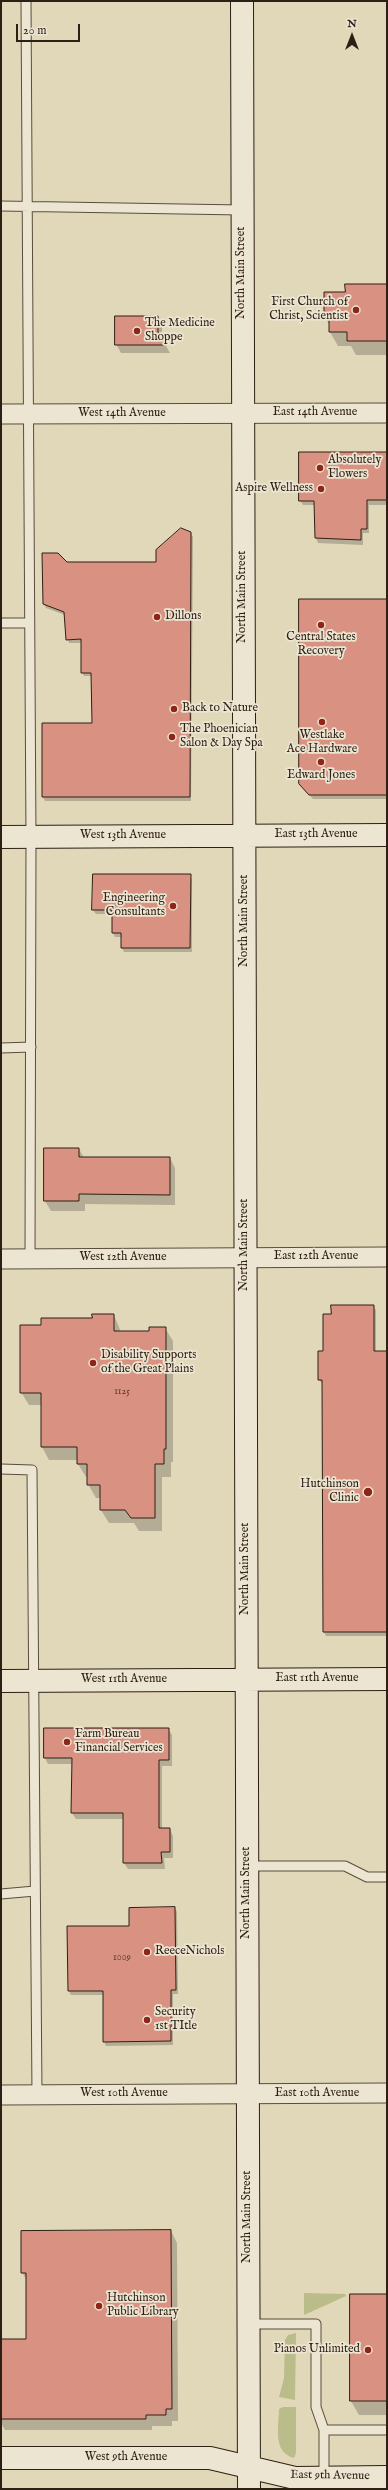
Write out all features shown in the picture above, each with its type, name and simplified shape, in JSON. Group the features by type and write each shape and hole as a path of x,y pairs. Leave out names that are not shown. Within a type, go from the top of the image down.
{"main road":[{"name":"North Main Street","path":"242,1 249,2489"},
{"name":"East 13th Avenue","path":"245,835 387,835"},
{"name":"West 13th Avenue","path":"1,837 245,835"},
{"name":"East 11th Avenue","path":"246,1679 387,1679"},
{"name":"West 11th Avenue","path":"1,1681 246,1679"},
{"name":"West 9th Avenue","path":"1,2458 210,2458 249,2468"},
{"name":"East 9th Avenue","path":"249,2468 295,2478 387,2477"}],"street":[{"name":"West 14th Avenue","path":"1,414 243,413"},
{"name":"East 14th Avenue","path":"243,413 387,413"},
{"name":"East 12th Avenue","path":"245,1258 387,1257"},
{"name":"West 12th Avenue","path":"1,1259 245,1258"},
{"name":"East 10th Avenue","path":"248,2094 387,2093"},
{"name":"West 10th Avenue","path":"1,2095 248,2094"}],"lane":[{"path":"26,1 29,206 29,623 31,837 30,1259"},
{"path":"1,206 242,210"},
{"path":"1,623 29,623"},
{"path":"1,1048 31,1047"},
{"path":"1,1469 32,1470 32,1681 37,2095"},
{"path":"247,1866 345,1866 367,1877 387,1877"},
{"path":"1,1894 35,1891"},
{"path":"249,2324 316,2324 316,2407 324,2430 324,2478"},
{"path":"324,2430 387,2430"}],"green space":[{"path":"304,2293 345,2294 346,2296 304,2315"},
{"path":"296,2333 295,2400 279,2397 284,2378 285,2340 288,2335"},
{"path":"283,2407 296,2407 296,2453 294,2458 287,2455 282,2450 278,2438 279,2409"}],"building":[{"name":"First Church of Christ, Scientist","path":"345,284 387,284 387,341 347,341 347,332 329,332 329,318 324,318 324,292 345,292"},
{"path":"115,316 158,316 158,332 167,345 115,345"},
{"path":"299,452 387,452 387,500 367,500 367,529 361,529 361,540 315,538 314,501 299,501"},
{"path":"181,528 191,532 190,797 42,797 42,723 92,723 91,673 81,673 81,639 66,640 64,612 43,604 42,553 58,553 67,562 156,562 156,550"},
{"path":"299,599 387,599 387,795 309,795 299,784"},
{"path":"93,874 191,874 190,948 121,948 121,933 112,933 112,910 92,910"},
{"path":"44,1148 79,1148 79,1157 170,1157 170,1195 79,1194 79,1201 44,1201"},
{"path":"331,1305 374,1305 374,1351 387,1351 387,1632 323,1632 322,1380 318,1380 318,1351 323,1351 323,1314 331,1314"},
{"name":"Disability Supports of the Great Plains","path":"92,1314 114,1314 114,1331 149,1331 149,1327 166,1327 166,1449 164,1449 164,1464 155,1464 155,1518 131,1518 125,1510 100,1510 100,1485 87,1485 87,1464 77,1464 77,1447 41,1447 41,1393 20,1393 20,1325 41,1325 41,1318 92,1318"},
{"path":"44,1728 169,1728 169,1760 159,1760 159,1828 170,1828 170,1852 161,1852 162,1863 123,1863 123,1813 71,1813 72,1758 44,1758"},
{"path":"175,1907 176,1990 171,1990 171,2041 103,2042 103,1991 68,1991 67,1926 129,1926 129,1908"},
{"name":"Hutchinson Public Library","path":"171,2230 172,2409 166,2409 166,2415 146,2415 146,2419 1,2419 1,2339 26,2339 26,2273 21,2273 21,2231"},
{"path":"350,2294 387,2294 387,2401 350,2401"}],"place":[{"name":"First Church of Christ, Scientist","path":"356,310"},
{"name":"The Medicine Shoppe","path":"137,331"},
{"name":"Absolutely Flowers","path":"320,468"},
{"name":"Aspire Wellness","path":"321,489"},
{"name":"Dillons","path":"157,617"},
{"name":"Central States Recovery","path":"321,625"},
{"name":"Back to Nature","path":"174,709"},
{"name":"Westlake Ace Hardware","path":"322,722"},
{"name":"The Phoenician Salon & Day Spa","path":"172,737"},
{"name":"Edward Jones","path":"321,762"},
{"name":"Engineering Consultants","path":"173,906"},
{"name":"Disability Supports of the Great Plains","path":"93,1363"},
{"name":"Hutchinson Clinic","path":"368,1492"},
{"name":"Farm Bureau Financial Services","path":"67,1742"},
{"name":"ReeceNichols","path":"147,1952"},
{"name":"Security 1st TItle","path":"147,2020"},
{"name":"Hutchinson Public Library","path":"99,2306"},
{"name":"Pianos Unlimited","path":"368,2350"}]}
